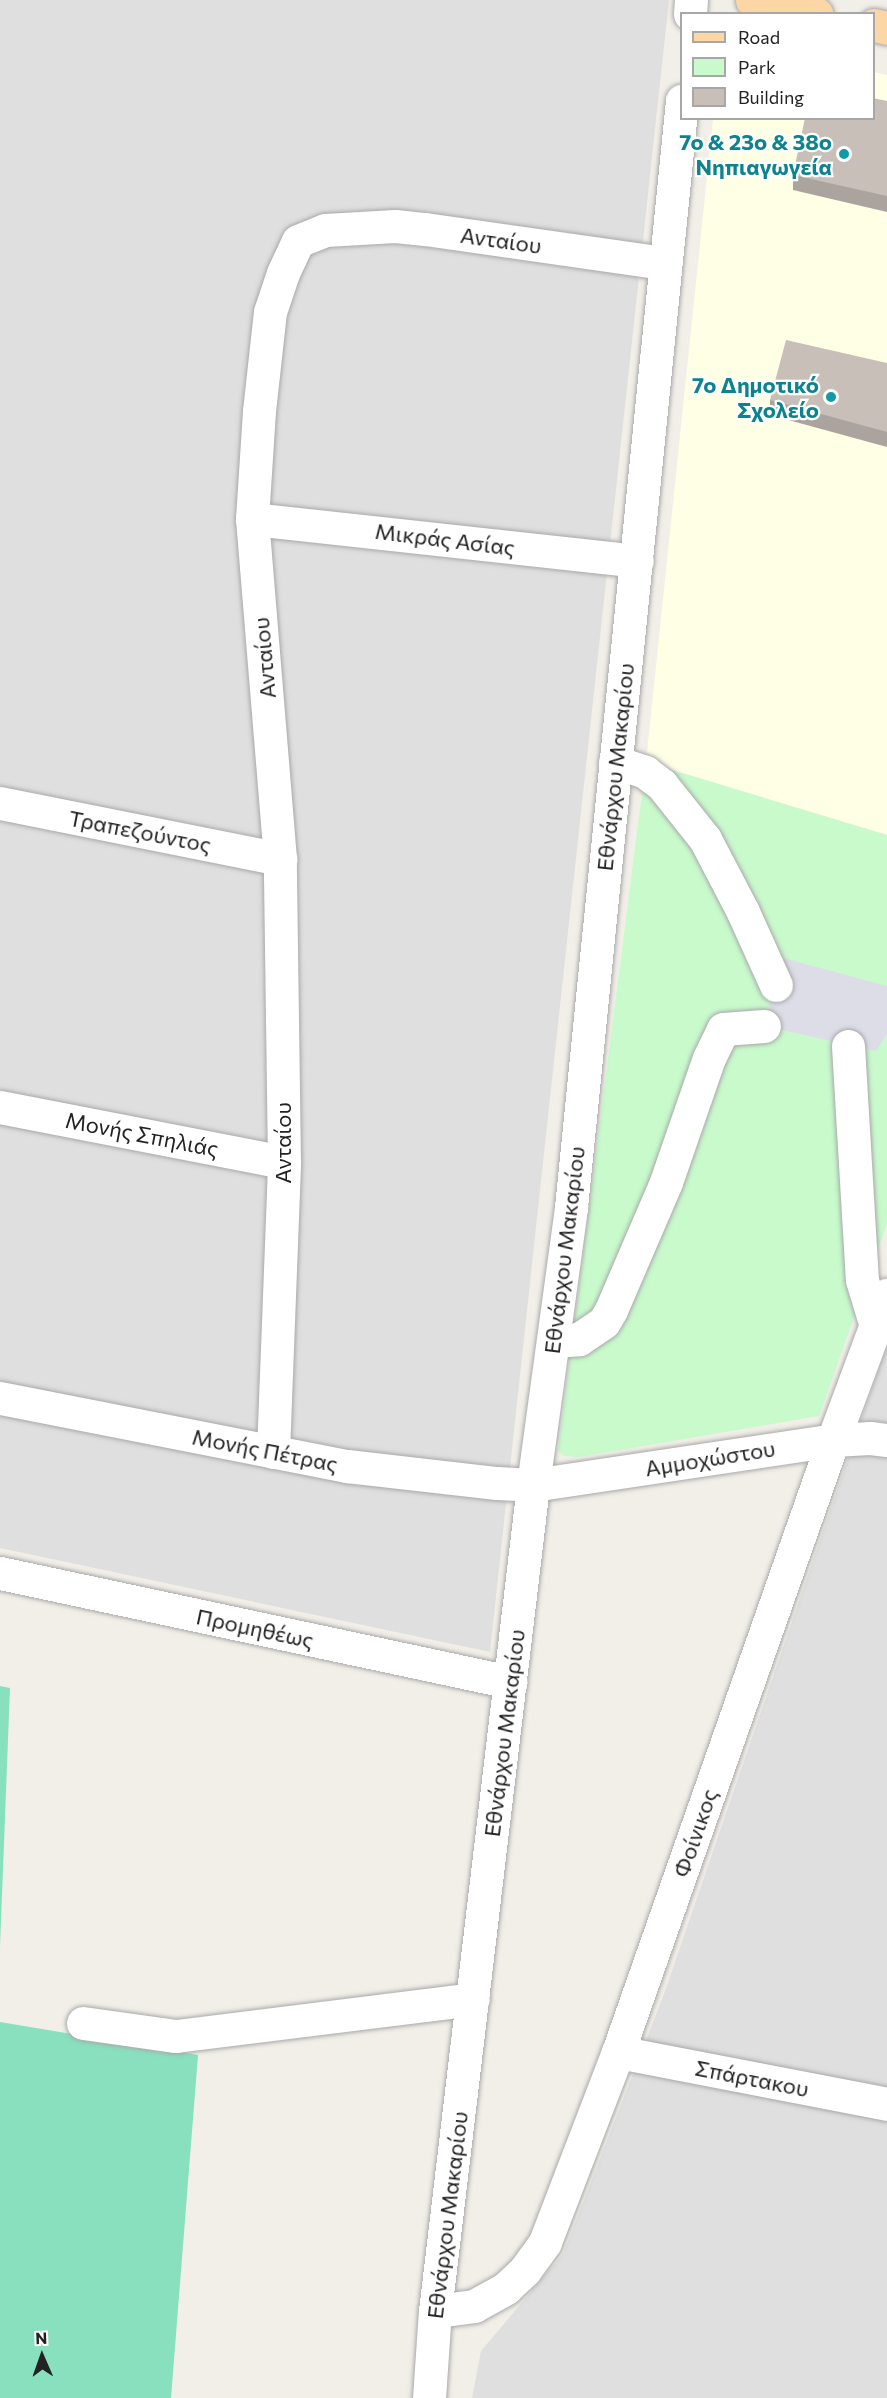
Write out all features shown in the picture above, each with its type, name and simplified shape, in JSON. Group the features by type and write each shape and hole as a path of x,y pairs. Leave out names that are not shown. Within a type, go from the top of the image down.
{"main road":[{"path":"752,0 808,12"}],"street":[{"name":"Εθνάρχου Μακαρίου","path":"429,2398 435,2311 533,1485 571,1207 680,110"},
{"name":"Ανταίου","path":"273,1452 284,1162 280,859 252,519 259,411 270,312 283,273 298,241 325,230 395,226 665,263"},
{"name":"Μικράς Ασίας","path":"252,519 637,561"},
{"path":"615,762 645,772 663,785 705,839 743,912 776,985"},
{"name":"Τραπεζούντος","path":"0,803 280,859"},
{"path":"553,1341 579,1339 604,1322 611,1310 666,1182 723,1029 764,1026"},
{"path":"848,1046 862,1280 876,1326"},
{"name":"Μονής Σπηλιάς","path":"0,1107 284,1162"},
{"name":"Φοίνικος","path":"435,2311 474,2306 516,2279 539,2253 618,2052 833,1440 887,1295"},
{"name":"Μονής Πέτρας","path":"0,1398 273,1452 411,1475 533,1485"},
{"name":"Αμμοχώστου","path":"533,1485 833,1440 870,1438 887,1440"},
{"name":"Προμηθέως","path":"0,1573 510,1682"},
{"path":"83,2023 176,2036 473,1999"},
{"name":"Σπάρτακου","path":"618,2052 887,2104"}],"shaded area":[{"path":"0,0 669,0 490,1652 0,1548"},
{"path":"875,72 887,75 887,835 646,762 713,120 875,120"},
{"path":"783,958 887,986 887,1034 876,1051 764,1026"},
{"path":"887,1345 887,2398 472,2398 481,2351 563,2254 664,1994"}],"green space":[{"path":"646,762 887,835 887,1224 819,1416 579,1457 564,1456 558,1451"},
{"path":"0,1686 10,1688 0,1947"},
{"path":"0,2022 198,2055 171,2398 0,2398"}],"building":[{"name":"7ο & 23ο & 38ο Νηπιαγωγεία","path":"875,98 887,101 887,196 793,175 805,120 875,120"},
{"name":"7ο Δημοτικό Σχολείο","path":"786,340 887,363 887,432 770,400"}],"place":[{"name":"7ο & 23ο & 38ο Νηπιαγωγεία","path":"844,154"},
{"name":"7ο Δημοτικό Σχολείο","path":"831,397"}]}
